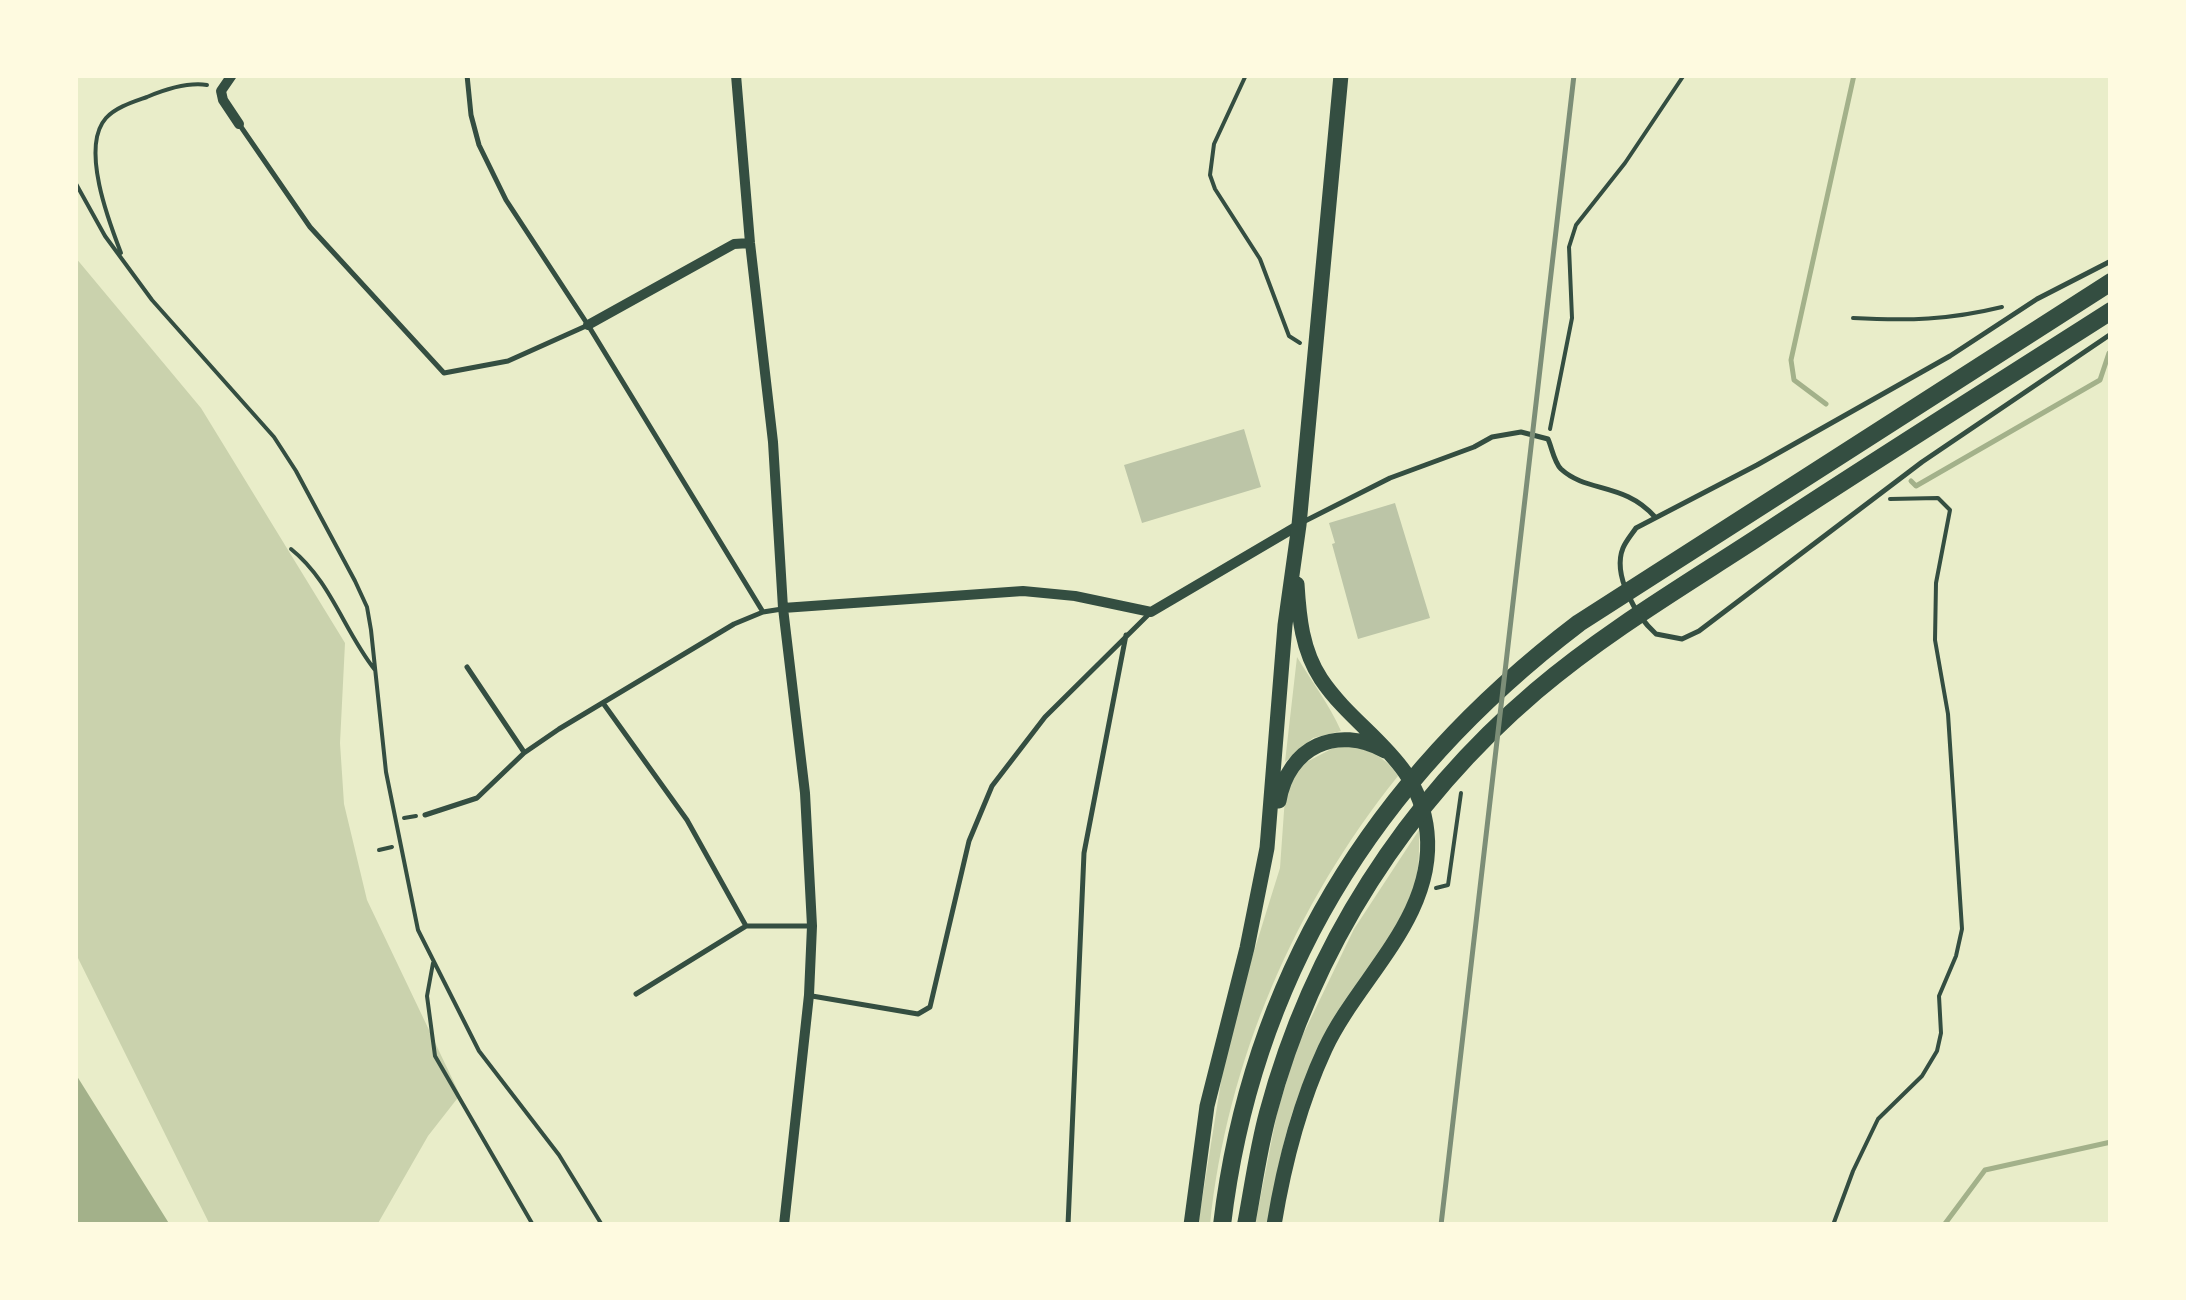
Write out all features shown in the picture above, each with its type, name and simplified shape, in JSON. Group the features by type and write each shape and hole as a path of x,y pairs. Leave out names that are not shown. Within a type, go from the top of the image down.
{"highway":[{"path":"1222,1225 1230,1172 1257,1062 1282,992 1312,928 1355,856 1438,748 1500,686 1579,623 2111,282"},
{"path":"1246,1225 1268,1115 1306,1003 1336,937 1405,828 1474,748 1536,690 1650,608 2111,310"}],"main road":[{"path":"1267,848 1285,625 1296,550 1341,75"},
{"path":"1274,1225 1286,1158 1312,1077 1344,1016 1407,920 1424,882 1427,832 1420,798 1392,755 1315,670 1299,620 1296,550"},
{"path":"1191,1225 1207,1106 1248,948 1286,773 1302,754 1326,742 1344,740 1376,746 1392,755"}],"street":[{"path":"232,75 221,91 238,124"},
{"path":"736,75 773,442 783,608 805,793 812,926 809,995 784,1225"},
{"path":"588,325 734,244 750,243"},
{"path":"783,608 1023,590 1151,612 1298,525"}],"lane":[{"path":"466,75 470,114 479,146 499,186 763,612"},
{"path":"238,124 310,227 444,373 508,360 588,325"},
{"path":"2111,260 2038,299 1950,356 1757,466 1636,528 1624,547 1621,574 1633,602 1649,628 1668,638 1682,639 1699,631 1922,462 2111,334"},
{"path":"1298,525 1349,497 1492,437 1521,432 1548,439 1558,467 1581,480 1626,493 1655,518"},
{"path":"425,816 477,798 524,753 734,624 783,608"},
{"path":"809,995 918,1014 930,1007 969,840 992,786 1045,716 1151,612"},
{"path":"1068,1225 1084,853 1126,635"},
{"path":"467,667 524,753"},
{"path":"602,703 687,820 746,926"},
{"path":"636,994 746,926 812,926"}],"path":[{"path":"1246,75 1214,144 1210,175 1260,259 1290,336 1315,356"},
{"path":"1548,439 1572,318 1569,247 1576,226 1625,163 1684,75"},
{"path":"123,258 99,184 98,132 102,123 124,105 162,90 195,84 221,91"},
{"path":"75,182 104,236 152,300 274,436 367,607 386,772 418,930 479,1051 559,1155 602,1225"},
{"path":"1854,318 1916,321 1954,318 2004,307"},
{"path":"1833,1225 1878,1119 1922,1076 1937,1051 1941,1033 1939,996 1956,956 1962,929 1948,714 1935,640 1936,583 1950,510 1938,498 1876,498"},
{"path":"291,549 322,580 360,651 375,670"},
{"path":"1436,888 1448,885 1463,779"},
{"path":"379,850 392,847"},
{"path":"433,961 427,996 435,1056 534,1225"}],"shaded area":[{"path":"75,257 201,408 345,643 340,743 344,804 367,900 460,1095 428,1136 377,1225 210,1225 75,952"},
{"path":"1297,657 1341,731 1313,738 1285,762"},
{"path":"1349,746 1377,756 1398,776 1328,877 1272,987 1232,1104 1210,1225 1198,1225 1223,1069 1280,868 1285,797 1299,766 1335,747"},
{"path":"1419,830 1413,891 1391,938 1309,1070 1288,1126 1267,1225 1255,1225 1277,1113 1297,1047 1354,929"},
{"path":"75,1073 170,1225 75,1225"}],"building":[{"path":"1244,429 1261,487 1142,523 1124,465"},
{"path":"1395,503 1430,618 1358,639 1329,523"}],"waterway":[{"path":"1826,404 1794,380 1791,360 1854,75"},
{"path":"1911,481 1916,486 2100,380 2109,353"},
{"path":"1944,1225 1985,1170 2111,1142"}],"railway":[{"path":"1441,1225 1574,75"}]}
